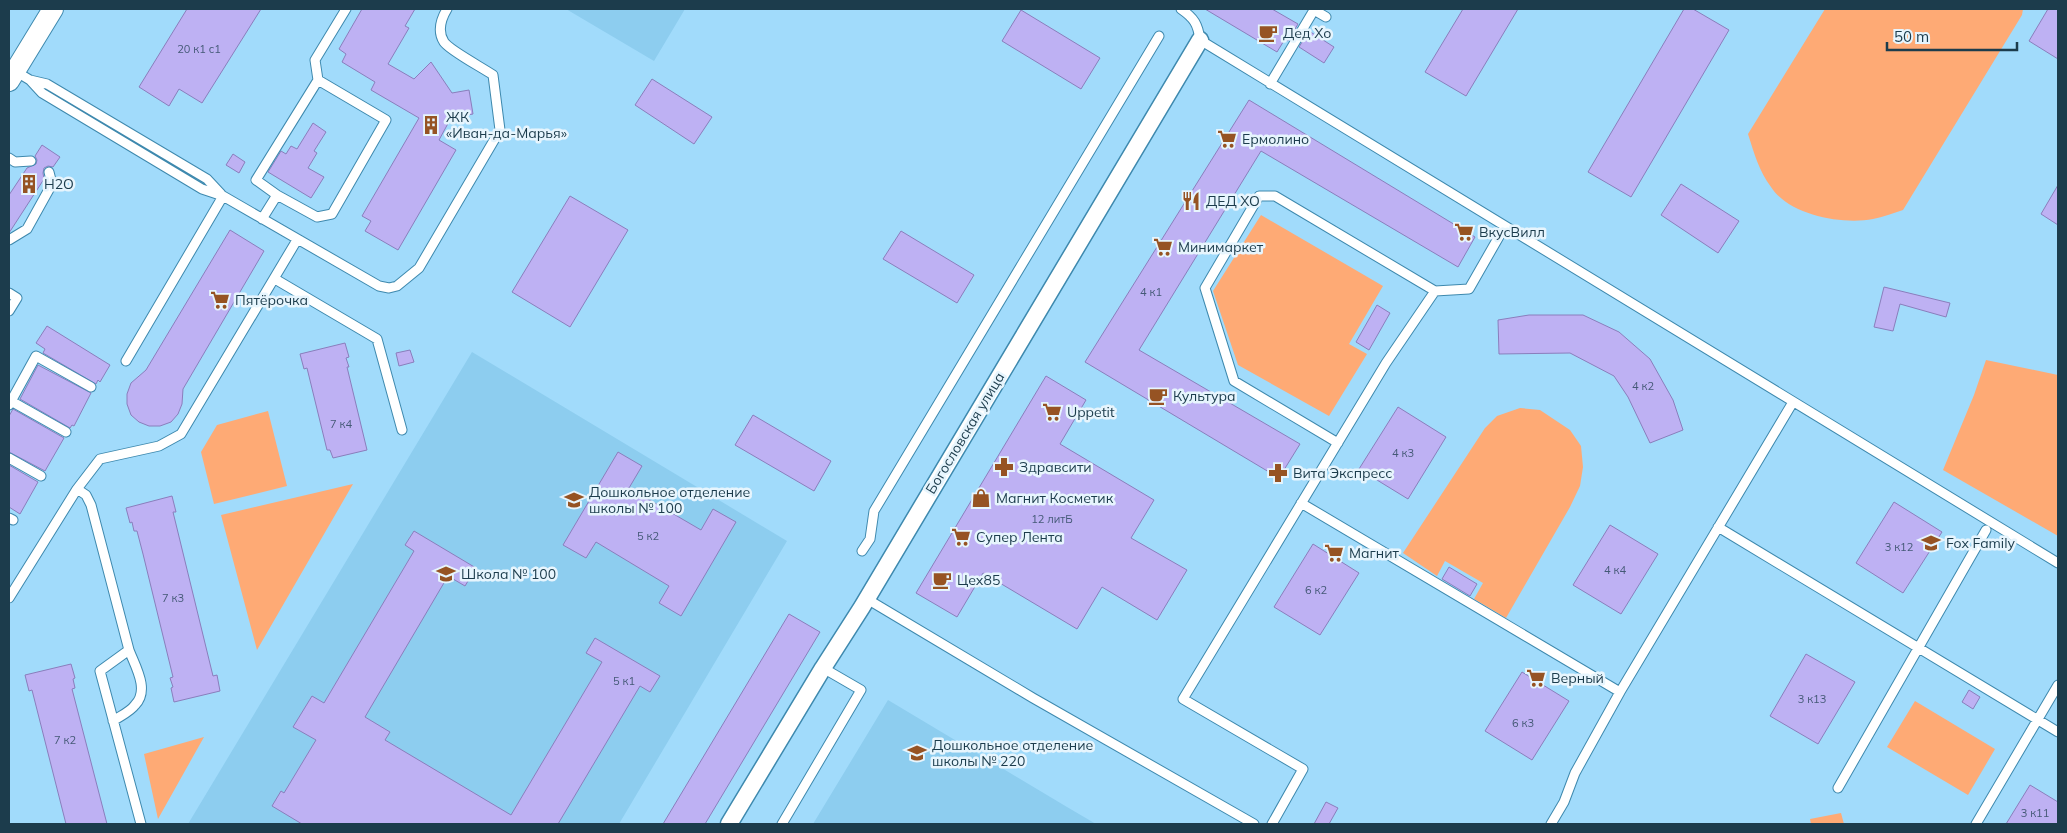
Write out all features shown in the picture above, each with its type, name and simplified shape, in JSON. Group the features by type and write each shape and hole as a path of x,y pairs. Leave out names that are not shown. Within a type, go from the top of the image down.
{"street":[{"path":"18,78 53,9"},
{"name":"Богословская улица","path":"729,824 867,599 1200,40"}],"lane":[{"path":"318,80 386,120 332,214 317,217 277,195 256,180 318,80 315,60 346,9"},
{"path":"18,78 202,189 223,196 379,286 389,288 397,286 419,268 500,130 493,75 445,43 440,30 443,16 447,9"},
{"path":"1181,9 1198,24 1200,40 2058,563"},
{"path":"1270,84 1313,9 1326,17"},
{"path":"862,550 870,539 874,511 1159,36"},
{"path":"9,158 15,162 31,161"},
{"path":"9,240 27,230 52,184 49,172"},
{"path":"262,220 277,195"},
{"path":"126,361 223,196"},
{"path":"1338,443 1234,381 1205,288 1259,196 1275,196 1435,291 1469,289 1505,226"},
{"path":"9,598 77,489 100,459 160,446 181,434 297,240"},
{"path":"275,279 378,339 402,430"},
{"path":"1272,824 1303,769 1184,699 1386,363 1435,291"},
{"path":"9,293 17,298 9,311"},
{"path":"66,432 10,403 36,356 91,387"},
{"path":"1551,824 1564,802 1575,773 1620,692 1793,402"},
{"path":"9,458 41,476"},
{"path":"77,489 86,495 91,505 129,650 140,679 142,692 136,705 113,721"},
{"path":"1301,503 1620,692"},
{"path":"1718,527 2058,732"},
{"path":"1838,788 1917,647 1986,530"},
{"path":"867,599 1033,698 1254,824"},
{"path":"129,650 100,671 141,824"},
{"path":"782,824 861,690 823,668"},
{"path":"1976,824 2058,685"}],"shaded area":[{"path":"566,9 685,9 654,61"},
{"path":"1825,9 2023,9 2022,15 1903,210 1877,218 1860,220 1832,219 1817,216 1790,205 1779,197 1763,175 1757,162 1748,134"},
{"path":"1261,215 1383,286 1349,344 1367,354 1329,416 1238,365 1213,291"},
{"name":"Школа № 100","path":"472,352 787,541 619,824 188,824"},
{"path":"1986,360 2058,375 2058,536 1943,470 1974,395"},
{"path":"1520,408 1540,410 1570,430 1581,446 1583,467 1580,486 1570,507 1506,618 1474,599 1483,583 1445,561 1437,576 1403,553 1485,428 1497,416"},
{"path":"268,411 287,486 214,504 201,452 217,425"},
{"path":"353,484 257,650 221,515"},
{"name":"Дошкольное отделение школы № 220","path":"888,700 1067,807 1096,824 813,824"},
{"path":"1915,701 1995,749 1968,795 1887,747"},
{"path":"204,737 158,819 144,754"},
{"path":"1841,813 1844,824 1811,824 1810,819"}],"building":[{"path":"187,9 261,9 202,103 179,89 169,106 139,87"},
{"name":"ЖК «Иван-да-Марья»","path":"362,9 415,9 405,26 409,28 388,64 414,79 431,62 452,93 469,90 473,114 451,118 439,140 456,150 398,250 365,231 371,221 362,216 419,118 371,90 375,82 342,62 346,54 339,49"},
{"path":"1205,9 1272,9 1298,24 1288,41 1285,39 1277,52"},
{"path":"1463,9 1518,9 1466,96 1425,72"},
{"path":"1684,9 1693,9 1729,30 1631,197 1588,172"},
{"path":"2048,9 2058,9 2058,59 2029,41"},
{"path":"1021,10 1100,58 1081,89 1002,41"},
{"path":"1309,31 1334,47 1324,63 1299,47"},
{"path":"652,79 712,117 694,144 635,105"},
{"path":"1249,100 1475,237 1458,267 1261,151 1139,350 1300,444 1279,478 1085,362"},
{"path":"313,123 326,132 314,151 317,153 308,168 324,177 311,198 268,172 281,151 286,154 291,146 297,149"},
{"name":"H2O","path":"42,145 60,157 53,167 48,166 44,168 44,179 9,233 9,195 27,168 36,164 35,156"},
{"path":"233,154 245,162 239,173 226,165"},
{"path":"1681,184 1739,221 1718,253 1661,215"},
{"path":"2058,185 2058,225 2041,214"},
{"path":"570,196 628,230 570,327 512,292"},
{"path":"230,230 264,251 183,389 182,404 178,414 171,422 160,426 149,426 139,422 131,415 127,404 127,394 131,383 146,370"},
{"path":"901,231 974,275 957,303 883,259"},
{"path":"1884,287 1950,303 1946,317 1900,304 1893,331 1874,327"},
{"path":"1377,305 1390,313 1369,350 1356,342"},
{"path":"1529,315 1583,315 1619,332 1650,359 1673,400 1683,430 1650,443 1628,397 1614,376 1570,353 1499,354 1498,320"},
{"path":"47,326 110,365 100,382 98,380 96,384 43,353 45,349 36,343"},
{"path":"345,343 349,357 346,358 349,367 347,367 367,450 333,458 330,450 327,450 307,368 304,369 300,354"},
{"path":"410,350 414,362 399,366 396,353"},
{"path":"38,365 91,393 74,426 72,425 70,428 20,399"},
{"path":"1046,376 1086,400 1060,444 1154,500 1131,538 1187,570 1157,620 1102,587 1077,629 983,573 957,617 916,593"},
{"path":"1398,407 1446,437 1408,499 1359,469"},
{"path":"13,409 64,438 45,471 9,452 9,416"},
{"path":"753,415 831,461 814,491 735,445"},
{"path":"618,452 642,466 629,488 701,530 713,509 736,522 681,616 659,603 669,586 596,542 586,558 563,545"},
{"path":"9,465 38,482 20,514 9,507"},
{"path":"172,496 176,512 173,512 213,676 217,675 220,691 174,702 170,678 173,677 143,554 137,531 134,531 132,522 130,523 126,508"},
{"path":"1894,502 1942,532 1903,593 1856,563"},
{"path":"1610,525 1658,554 1621,614 1573,585"},
{"path":"414,531 476,568 465,586 448,576 365,717 390,732 385,740 511,815 602,662 586,653 595,638 660,676 650,692 640,686 558,824 302,824 272,806 281,791 284,793 316,740 293,727 312,696 324,703 414,551 405,545"},
{"path":"1313,544 1359,573 1320,635 1274,607"},
{"path":"1449,567 1477,584 1470,596 1442,579"},
{"path":"789,614 820,632 705,824 663,824"},
{"path":"1806,654 1855,682 1818,744 1770,716"},
{"path":"71,664 75,678 73,679 75,688 72,689 107,824 66,824 32,690 29,691 25,675"},
{"path":"1522,672 1569,701 1532,760 1485,731"},
{"path":"1969,690 1980,697 1973,709 1962,702"},
{"path":"2030,785 2058,802 2058,824 2006,824"},
{"path":"1326,802 1338,808 1329,824 1314,824"}],"place":[{"name":"Дед Хо","path":"1268,33"},
{"name":"ЖК «Иван-да-Марья»","path":"431,125"},
{"name":"Ермолино","path":"1227,139"},
{"name":"H2O","path":"29,184"},
{"name":"ДЕД ХО","path":"1191,201"},
{"name":"ВкусВилл","path":"1464,232"},
{"name":"Минимаркет","path":"1163,247"},
{"name":"Пятёрочка","path":"220,300"},
{"name":"Культура","path":"1158,396"},
{"name":"Uppetit","path":"1052,412"},
{"name":"Здравсити","path":"1004,467"},
{"name":"Вита Экспресс","path":"1278,473"},
{"name":"Магнит Косметик","path":"981,498"},
{"name":"Дошкольное отделение школы № 100","path":"574,500"},
{"name":"Супер Лента","path":"961,537"},
{"name":"Fox Family","path":"1931,543"},
{"name":"Магнит","path":"1334,553"},
{"name":"Школа № 100","path":"446,574"},
{"name":"Цех85","path":"942,580"},
{"name":"Верный","path":"1536,678"},
{"name":"Дошкольное отделение школы № 220","path":"917,753"}]}
